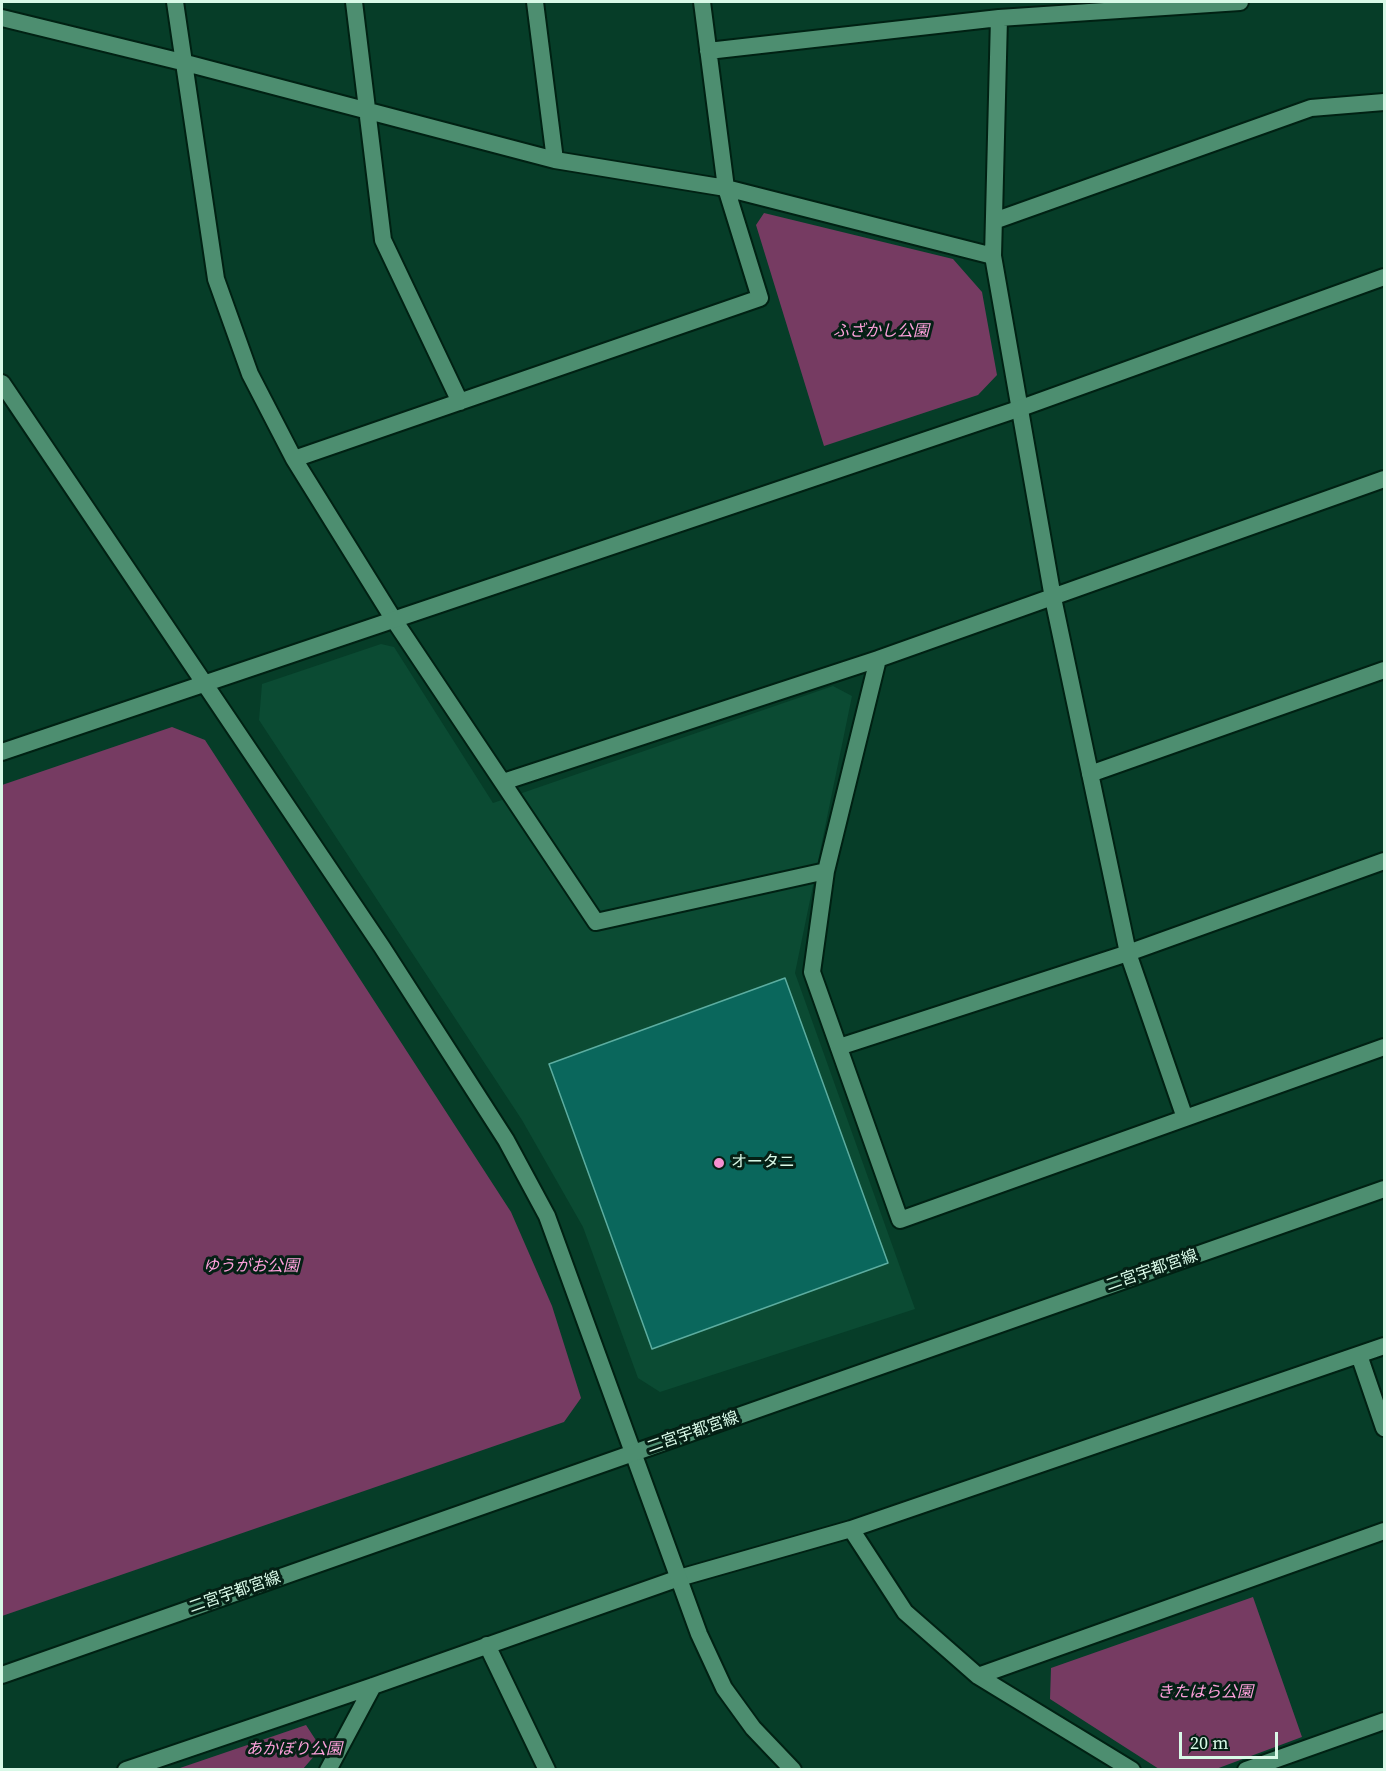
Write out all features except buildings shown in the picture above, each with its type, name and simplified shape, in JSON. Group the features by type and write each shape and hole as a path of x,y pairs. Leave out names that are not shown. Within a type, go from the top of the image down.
{"street":[{"path":"175,2 182,62 216,279 250,374 294,459 394,620 596,922 826,871"},
{"path":"354,2 383,240 460,402"},
{"path":"535,2 555,160"},
{"path":"294,459 760,298 726,188 702,2"},
{"path":"708,51 999,18 1240,2"},
{"path":"2,18 182,62 555,160 726,188 993,255"},
{"path":"999,18 993,255 1053,598 1128,952 1185,1118"},
{"path":"994,221 1311,108 1384,102"},
{"path":"2,752 1021,408 1384,277"},
{"path":"2,383 382,947 506,1140 547,1216 699,1634 724,1688 753,1728 793,1770"},
{"path":"503,782 878,659 1384,479"},
{"path":"878,659 826,871 812,972 900,1220 1384,1047"},
{"path":"1090,774 1384,670"},
{"path":"839,1047 1128,952 1384,861"},
{"name":"二宮宇都宮線","path":"2,1675 1384,1189"},
{"path":"126,1770 679,1578 851,1529 1384,1346"},
{"path":"1359,1355 1384,1428"},
{"path":"851,1529 905,1612 978,1676 1132,1770"},
{"path":"978,1676 1384,1531"},
{"path":"487,1645 547,1770"},
{"path":"328,1770 373,1686"},
{"path":"1246,1770 1384,1721"}],"shaded area":[{"path":"381,644 394,647 493,803 833,686 852,696 795,973 915,1309 660,1392 638,1378 583,1227 522,1120 259,720 262,684"}],"green space":[{"name":"ふざかし公園","path":"764,213 953,259 982,292 997,375 978,395 824,446 756,225"},
{"name":"ゆうがお公園","path":"172,727 205,740 511,1212 552,1306 581,1398 564,1422 2,1616 2,785"},
{"name":"きたはら公園","path":"1253,1597 1302,1737 1216,1769 1159,1769 1050,1699 1051,1668"},
{"name":"あかぼり公園","path":"306,1725 321,1748 303,1769 177,1769"}],"place":[{"name":"オータニ","path":"719,1163"}]}
